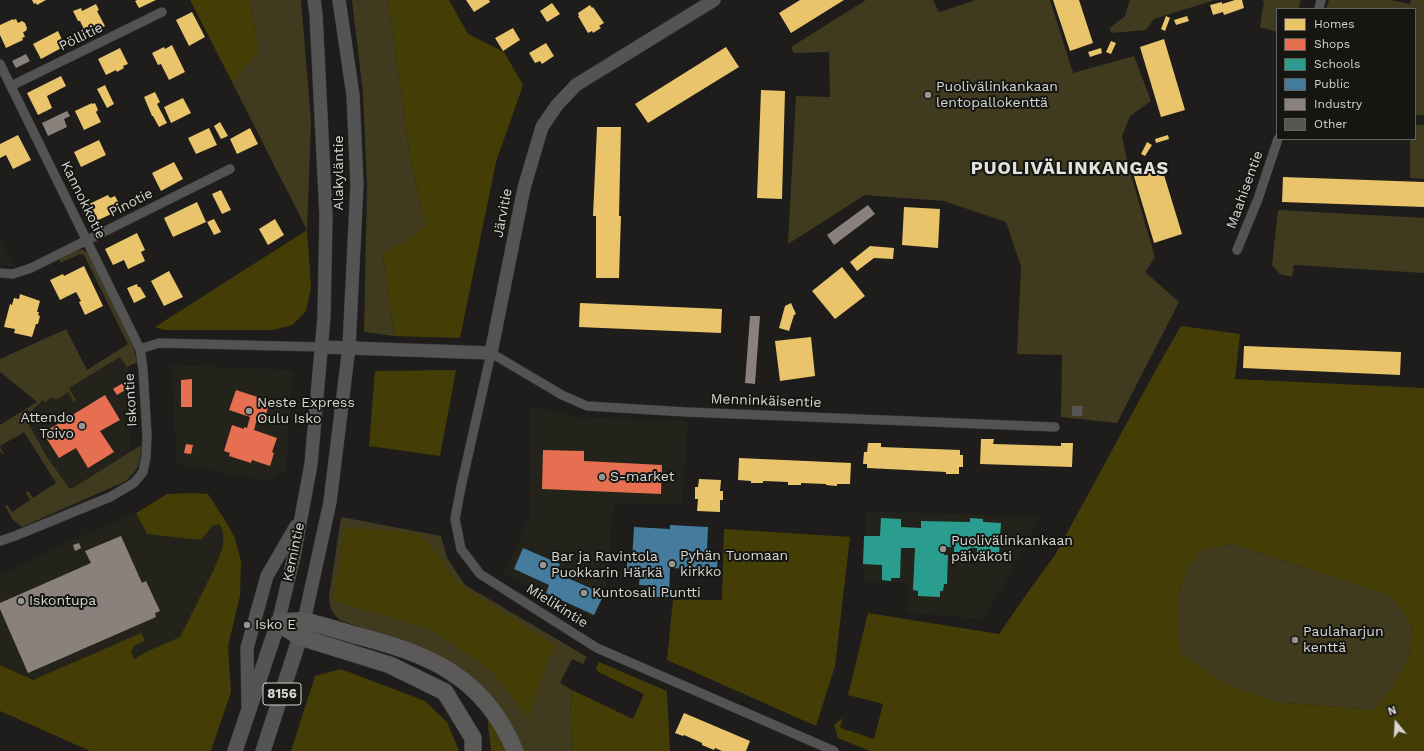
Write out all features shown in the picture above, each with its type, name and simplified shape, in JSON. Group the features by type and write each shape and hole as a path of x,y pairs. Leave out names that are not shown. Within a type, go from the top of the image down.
{"highway":[{"path":"278,622 304,621 407,650 446,668 460,677 481,696 496,714 508,734 515,751"},
{"path":"278,622 300,638 390,665 445,692 473,738 473,751"}],"main road":[{"name":"Alakyläntie","path":"314,0 316,14 326,216 322,346"},
{"name":"Alakyläntie","path":"339,0 353,95 356,184 350,347"},
{"name":"Järvitie","path":"491,352 524,188 542,127 557,105 576,85 714,0"},
{"path":"322,346 491,352"},
{"name":"Kemintie","path":"235,751 278,622 294,556 311,464 322,346"},
{"name":"Kemintie","path":"264,751 300,638 330,502 350,347"},
{"path":"248,712 247,648 267,576 301,517"}],"street":[{"name":"Pöllitie","path":"11,86 162,12"},
{"name":"Kannokkotie","path":"0,64 140,349"},
{"name":"Maahisentie","path":"1237,250 1258,199 1278,140"},
{"name":"Pinotie","path":"0,272 13,274 31,268 230,169"},
{"path":"140,349 159,343 322,346"},
{"name":"Iskontie","path":"0,541 110,497 134,483 143,472 147,439 143,369 140,349"},
{"name":"Menninkäisentie","path":"491,352 562,395 586,406 686,412 1055,427"},
{"name":"Mielikintie","path":"491,352 455,519 461,549 480,574 597,648 834,751"}],"shaded area":[{"path":"190,0 250,0 259,51 232,82"},
{"path":"250,0 301,0 311,122 307,230 232,82 259,51"},
{"path":"352,0 388,0 410,156 425,227 383,255 394,336 364,332 367,187 363,93"},
{"path":"388,0 449,0 468,34 504,52 523,85 496,162 460,338 394,336 383,255 425,227 410,156"},
{"path":"866,0 933,0 939,12 976,0 1050,0 1073,73 1134,56 1151,101 1130,116 1122,136 1127,161 1155,257 1145,272 1179,302 1117,423 1061,417 1062,355 1017,354 1021,266 1006,222 944,201 865,195 788,244 796,96 830,97 829,52 794,53 791,47"},
{"path":"1130,0 1215,0 1154,19 1146,30 1111,33 1110,28 1125,16"},
{"path":"1261,0 1301,0 1298,8 1276,8 1276,32 1260,27 1264,1"},
{"path":"1329,0 1390,0 1410,4 1411,0 1424,0 1424,115 1416,115 1416,8 1326,8"},
{"path":"1416,125 1424,125 1424,179 1410,178 1410,140 1416,140"},
{"path":"1278,210 1424,218 1424,273 1294,265 1292,277 1280,274 1272,265"},
{"path":"307,230 311,287 306,311 292,325 273,330 165,330 155,327"},
{"path":"0,239 14,267 0,265"},
{"path":"77,250 87,252 132,341 137,362 127,367 120,357 69,388 76,400 74,402 68,392 58,399 51,398 45,402 43,400 30,412 27,409 23,412 23,414 47,457 69,488 73,488 141,445 137,469 126,481 22,527 13,520 5,506 7,505 12,512 30,500 26,493 28,491 33,498 56,483 24,432 0,446 0,425 37,402 0,372 0,359 66,329 87,370 128,344 84,255 80,254 60,262 60,259"},
{"path":"1181,326 1240,334 1235,379 1424,388 1424,751 870,751 838,738 834,725 843,718 840,726 841,728 874,739 883,704 848,695 868,613 999,634 1055,555","holes":["1231,544 1391,596 1412,626 1409,657 1393,686 1373,710 1275,702 1220,681 1180,653 1177,626 1177,599 1187,569 1200,550"]},
{"path":"128,344 131,472 72,497 19,413"},
{"path":"171,365 293,370 286,470 270,481 177,464"},
{"path":"456,370 440,456 369,446 375,371"},
{"path":"530,406 576,417 688,421 682,505 614,503 605,593 595,619 503,574 529,519"},
{"path":"0,446 4,454 0,451"},
{"path":"167,494 208,494 235,538 241,561 240,596 228,646 231,692 211,751 90,751 0,711 0,665 33,680 141,633 145,641 135,645 131,651 134,659 180,637 214,569 223,547 223,534 221,527 219,524 212,526 201,540 147,534 136,513"},
{"name":"Puolivälinkankaan päiväkoti","path":"866,511 1040,517 984,619 907,613 908,582 863,581"},
{"path":"136,513 147,534 219,524 221,527 223,547 214,569 180,637 134,659 131,651 141,633 33,680 0,665 0,574 18,567 74,539"},
{"path":"341,517 441,536 447,558 465,585 587,657 583,664 572,659 560,683 572,690 570,713 573,751 523,751 514,729 501,710 433,655 340,620 335,615 330,604 329,597"},
{"path":"345,528 419,534 440,557 457,583 555,645 541,679 528,719 494,673 431,629 333,601"},
{"path":"724,529 850,537 835,666 816,726 667,660 673,600 722,600"},
{"name":"Paulaharjun kenttä","path":"1231,544 1391,596 1412,626 1409,657 1393,686 1373,710 1275,702 1220,681 1180,653 1177,626 1177,599 1187,569 1200,550"},
{"path":"599,662 667,691 670,751 573,751 570,713 572,690 633,719 644,694 598,672 596,668"},
{"path":"341,669 425,701 447,722 459,751 291,751 315,676"},
{"path":"487,715 508,751 491,751"}],"building: Homes":[{"path":"32,0 46,0 37,5 36,3 34,4"},
{"path":"156,0 139,8 135,1"},
{"path":"466,0 489,0 490,2 474,12"},
{"path":"800,0 844,0 791,33 779,13"},
{"path":"1053,0 1079,0 1093,43 1070,51"},
{"path":"1235,0 1242,0 1244,8 1224,15 1223,12 1213,15 1210,5 1222,2 1222,4"},
{"path":"552,3 560,14 547,22 540,11"},
{"path":"96,4 99,10 97,11 105,26 87,35 73,11 81,8 82,11"},
{"path":"590,5 604,23 599,26 601,28 593,33 592,31 588,33 578,16 578,13"},
{"path":"192,12 205,37 189,46 176,20"},
{"path":"1166,16 1170,18 1165,31 1161,29"},
{"path":"1187,16 1189,21 1176,25 1174,20"},
{"path":"16,19 18,23 22,21 25,23 27,28 26,31 23,32 25,37 22,38 23,40 6,48 0,35 0,25"},
{"path":"513,28 520,40 503,51 495,38"},
{"path":"58,31 65,46 41,59 33,44"},
{"path":"1164,39 1185,110 1161,117 1140,47"},
{"path":"1111,41 1116,43 1111,54 1106,52"},
{"path":"546,43 554,56 542,64 540,61 535,63 529,53"},
{"path":"172,45 185,72 169,80 161,64 158,65 152,53"},
{"path":"726,47 739,67 648,123 635,104"},
{"path":"120,48 128,64 123,66 124,68 117,72 116,70 106,75 98,59"},
{"path":"1101,48 1102,53 1090,57 1088,52"},
{"path":"61,76 66,86 47,96 52,108 38,115 27,93"},
{"path":"105,85 114,104 107,108 97,89"},
{"path":"761,90 785,91 782,199 757,198"},
{"path":"155,92 160,102 157,104 167,123 159,127 152,116 144,97"},
{"path":"183,98 191,113 171,123 164,107"},
{"path":"95,103 98,110 96,112 101,122 84,130 75,111"},
{"path":"220,122 228,136 221,139 214,126"},
{"path":"597,127 621,127 619,278 596,278 596,216 593,216"},
{"path":"209,128 217,145 196,154 188,138"},
{"path":"250,128 258,144 237,154 230,139"},
{"path":"18,135 31,160 13,169 6,155 0,158 0,144"},
{"path":"1168,135 1169,139 1156,143 1155,139"},
{"path":"99,140 106,155 81,167 74,152"},
{"path":"1147,142 1152,145 1145,156 1141,154"},
{"path":"174,162 183,179 161,191 152,173"},
{"path":"1161,165 1182,234 1154,243 1133,173"},
{"path":"1283,177 1424,182 1424,207 1282,202"},
{"path":"221,190 231,210 222,214 212,194"},
{"path":"108,195 110,198 115,196 122,209 92,223 87,212 91,210 89,204"},
{"path":"197,202 206,222 173,237 164,218"},
{"path":"904,207 940,209 938,248 902,245"},
{"path":"214,219 221,232 214,235 207,222"},
{"path":"275,219 284,235 268,245 259,229"},
{"path":"137,233 145,250 141,252 145,261 128,269 124,260 113,265 105,249"},
{"path":"870,246 894,248 893,259 874,258 857,271 850,262"},
{"path":"84,266 103,306 85,315 79,302 81,301 76,292 60,300 50,280 63,274 64,276"},
{"path":"842,267 865,296 835,319 812,291"},
{"path":"169,271 183,297 164,306 151,281"},
{"path":"137,284 146,297 134,303 127,288"},
{"path":"20,294 40,301 37,312 39,312 38,315 40,316 32,337 14,333 15,329 4,327 10,304 12,305 14,298 19,299"},
{"path":"580,303 722,309 721,333 579,327"},
{"path":"791,303 796,314 794,315 789,331 779,328 785,306"},
{"path":"811,337 815,376 780,381 775,341"},
{"path":"1244,346 1401,352 1400,375 1243,368"},
{"path":"981,439 994,439 993,444 1061,446 1061,443 1073,443 1072,467 980,464"},
{"path":"868,443 881,443 881,447 960,450 960,455 963,455 963,467 959,467 959,474 867,468 867,464 863,464 864,452 867,452"},
{"path":"739,458 851,463 850,484 837,484 837,486 801,483 801,485 788,485 788,482 763,481 763,483 751,483 751,481 738,480"},
{"path":"699,479 721,480 720,491 723,491 723,500 720,500 720,512 697,511 698,499 695,499 695,487 698,487"},
{"path":"684,713 750,741 746,751 722,751 715,748 714,750 684,735 675,733"}],"building: Shops":[{"path":"192,379 192,407 181,407 181,380"},
{"path":"123,383 127,389 117,395 113,389"},
{"path":"236,390 270,401 264,421 257,419 254,430 277,438 272,452 274,453 270,466 252,460 251,463 229,456 230,453 224,451 232,425 244,429 244,427 247,428 250,417 229,410"},
{"name":"Attendo Toivo","path":"105,395 120,420 100,431 114,452 88,468 76,448 59,458 43,433"},
{"path":"186,444 193,445 191,454 184,453"},
{"name":"S-market","path":"543,450 584,451 584,461 662,465 661,494 542,489"}],"building: Schools":[{"path":"881,518 901,519 901,527 921,528 921,521 970,522 970,518 983,519 983,522 1001,523 999,554 977,553 977,548 970,548 970,552 954,552 954,547 945,547 944,555 948,555 947,584 944,584 943,591 940,591 940,597 918,596 918,591 913,590 915,548 901,548 900,578 891,578 891,581 882,580 882,565 863,564 864,536 880,536"}],"building: Public":[{"name":"Pyhän Tuomaan kirkko","path":"670,525 708,527 707,551 718,552 717,570 670,568 669,597 654,597 654,586 639,585 640,572 627,572 627,561 632,561 634,527 670,529"},
{"path":"523,548 560,564 556,573 604,594 594,615 546,593 549,585 514,569"}],"building: Industry":[{"path":"26,54 30,61 16,68 12,61"},
{"path":"67,111 70,116 64,119 67,127 48,136 42,123"},
{"path":"868,205 875,214 834,245 827,235"},
{"path":"750,316 760,316 755,384 745,383"},
{"path":"121,536 142,583 146,581 160,611 155,613 156,617 28,673 0,609 0,603 91,563 85,551"},
{"path":"79,543 81,548 75,551 73,545"}],"building: Other":[{"path":"1072,406 1083,406 1082,416 1072,416"}],"place":[{"name":"Puolivälinkankaan lentopallokenttä","path":"928,95"},
{"name":"Neste Express Oulu Isko","path":"249,411"},
{"name":"Attendo Toivo","path":"82,426"},
{"name":"S-market","path":"602,477"},
{"name":"Puolivälinkankaan päiväkoti","path":"943,549"},
{"name":"Pyhän Tuomaan kirkko","path":"672,564"},
{"name":"Bar ja Ravintola Puokkarin Härkä","path":"543,565"},
{"name":"Kuntosali Puntti","path":"584,593"},
{"name":"Iskontupa","path":"21,601"},
{"name":"Isko E","path":"247,625"},
{"name":"Paulaharjun kenttä","path":"1295,640"}],"district":[{"name":"PUOLIVÄLINKANGAS","path":"1070,169"}]}
